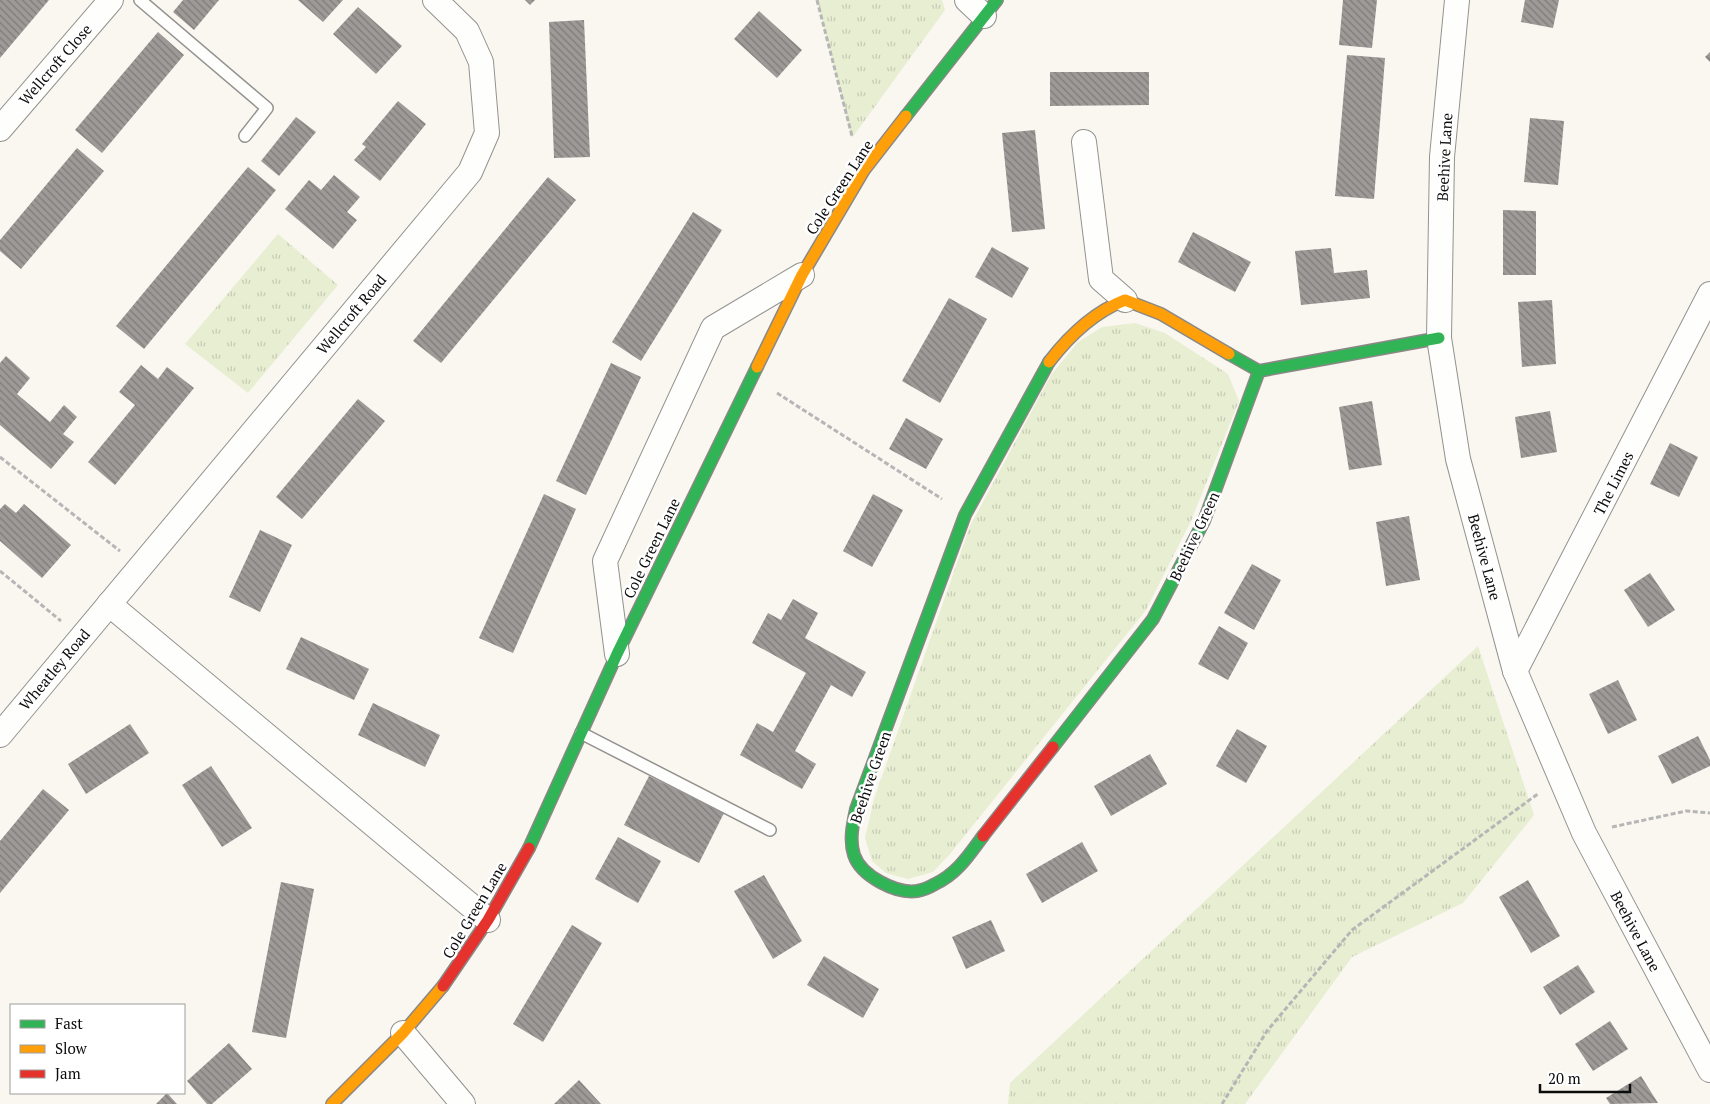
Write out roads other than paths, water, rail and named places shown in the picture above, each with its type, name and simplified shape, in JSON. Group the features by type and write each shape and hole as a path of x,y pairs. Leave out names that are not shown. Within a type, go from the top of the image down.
{"street":[{"name":"Wellcroft Close","path":"0,129 111,0"},
{"name":"Wellcroft Road","path":"109,604 470,172 487,133 481,62 466,31 435,0"},
{"path":"967,0 990,8"},
{"name":"Beehive Lane","path":"1457,0 1442,156 1439,338 1458,459 1515,671 1584,833 1710,1069"},
{"name":"Cole Green Lane","path":"332,1104 403,1033 448,981 488,920 533,840 617,654 751,376 802,275 864,170 990,8"},
{"path":"1084,142 1102,280 1125,300 1160,314 1259,371 1439,338"},
{"path":"617,654 605,561 713,328 802,275"},
{"name":"The Limes","path":"1515,671 1710,294"},
{"name":"Beehive Green","path":"1125,300 1104,308 1062,345 1047,364 965,515 856,809 852,832 854,856 870,876 892,886 915,891 938,885 958,870 1153,619 1204,521 1259,371"},
{"path":"109,604 488,920"},
{"name":"Wheatley Road","path":"0,734 109,604"},
{"path":"403,1033 463,1104"}],"lane":[{"path":"140,0 268,108 245,136"},
{"path":"581,734 770,830"}]}
